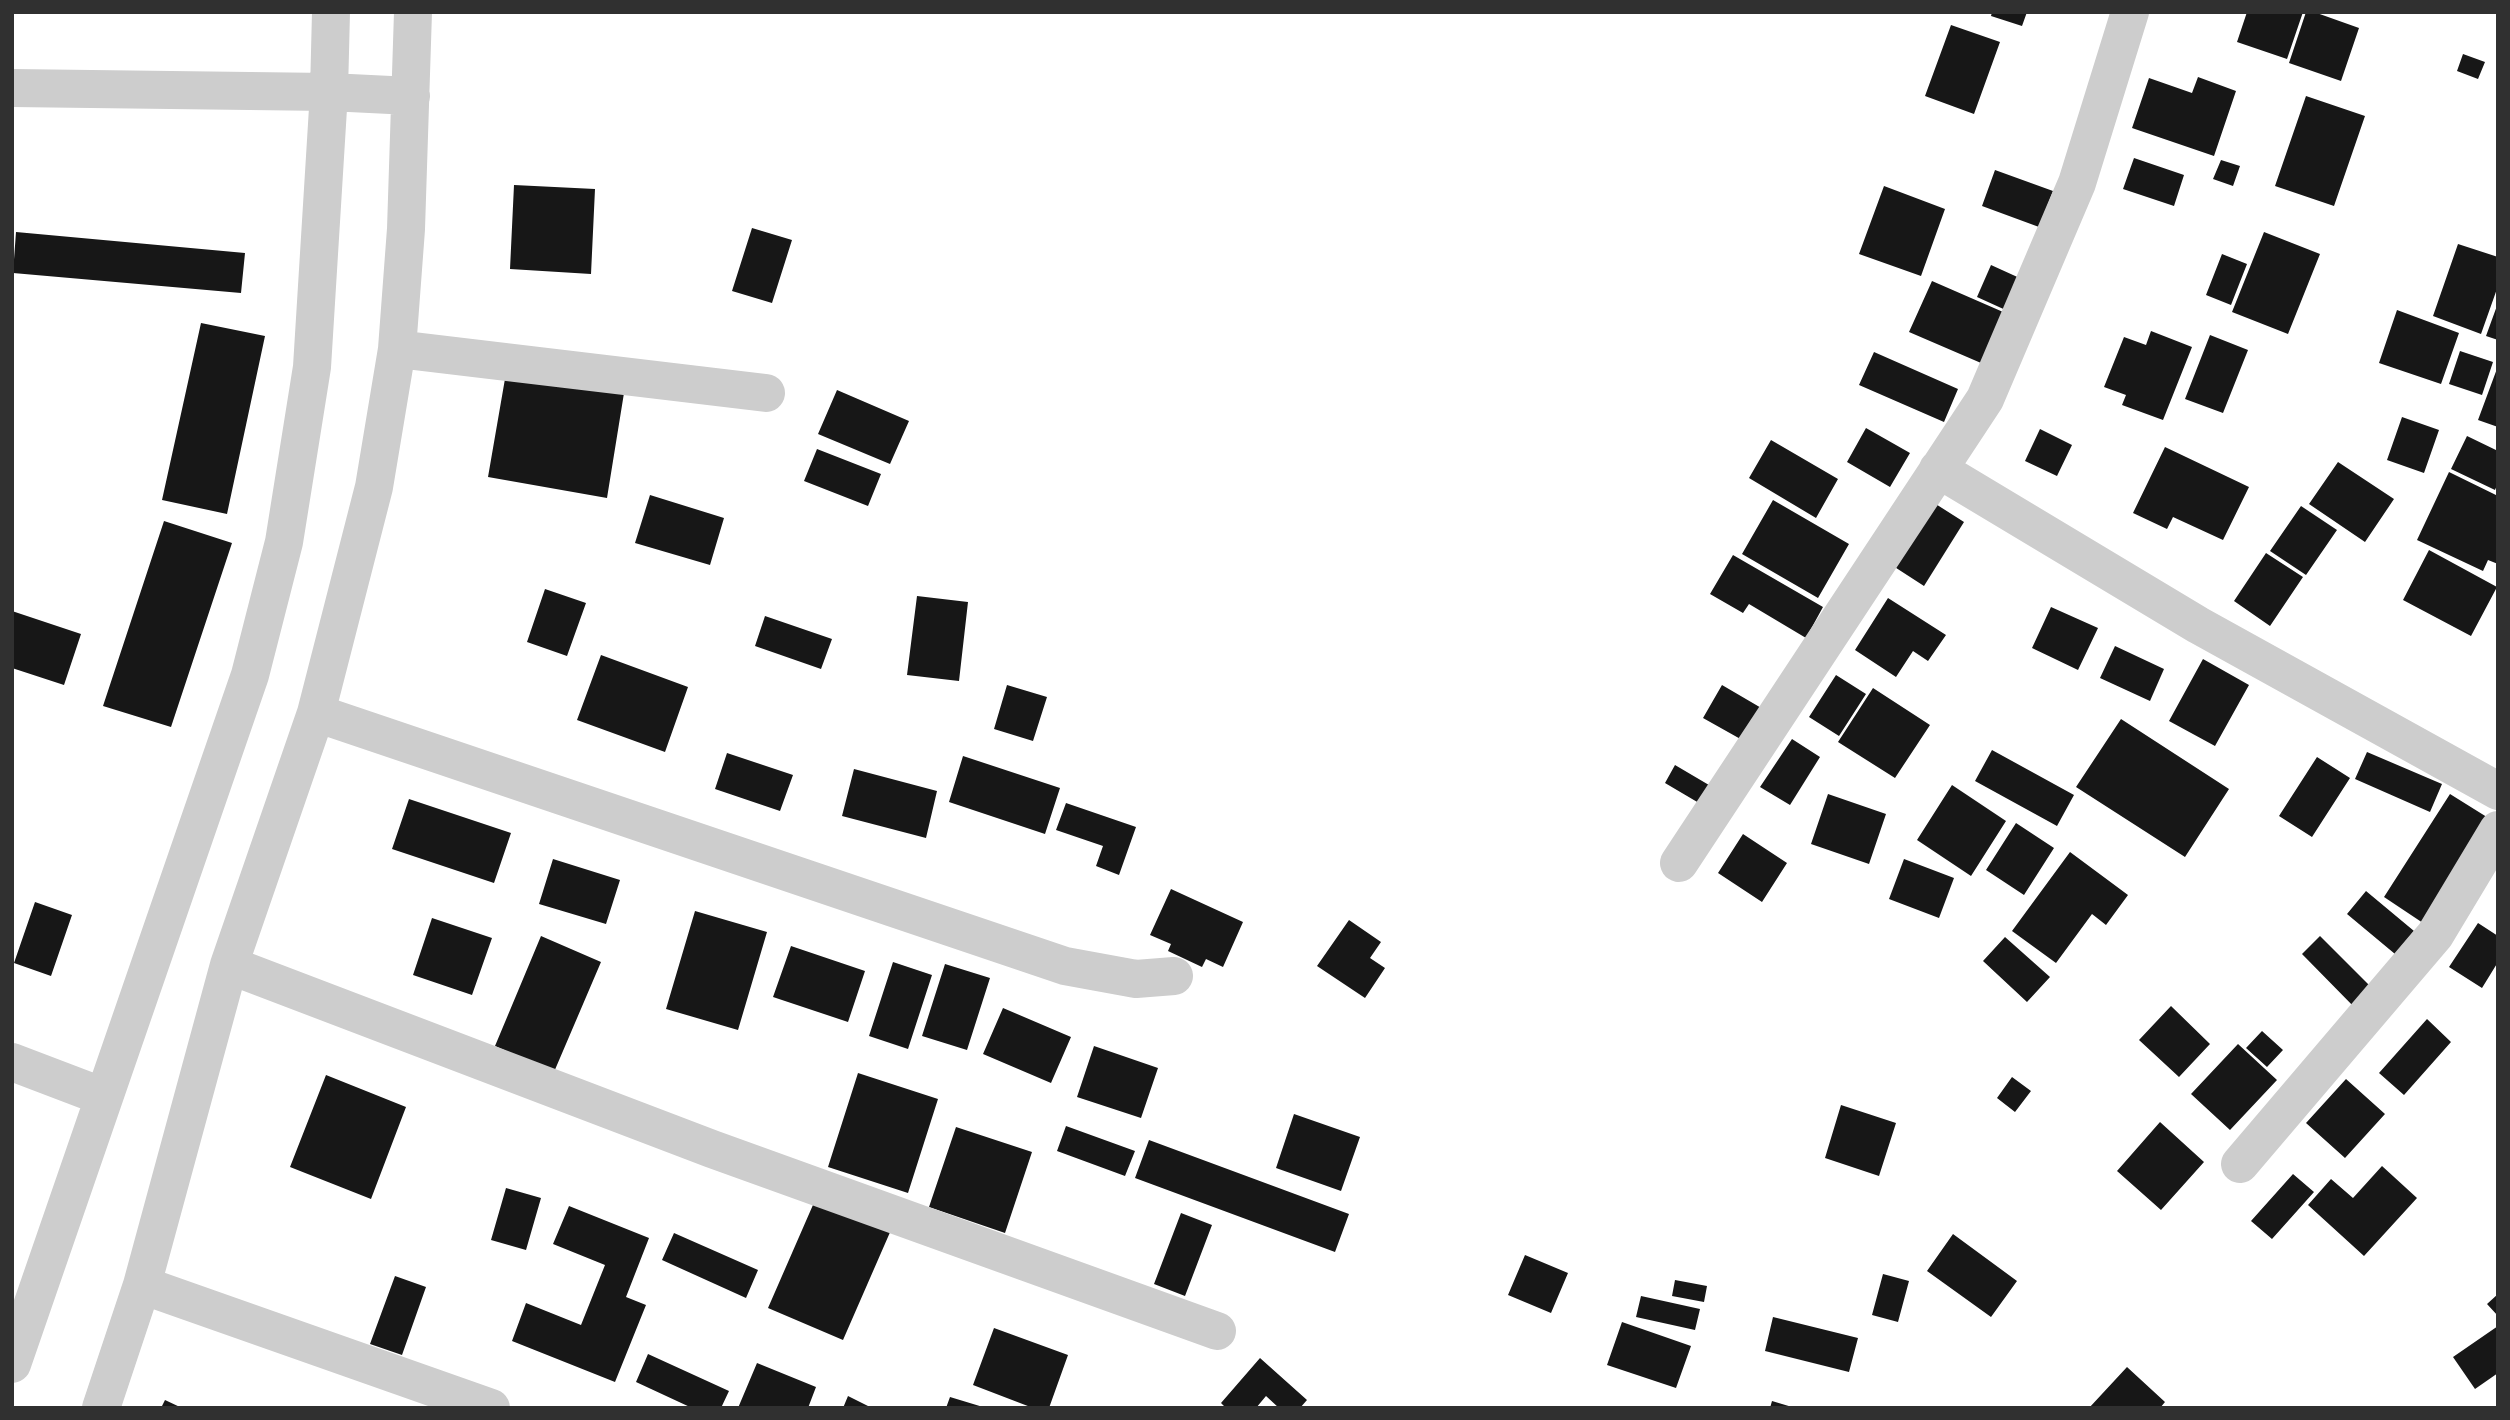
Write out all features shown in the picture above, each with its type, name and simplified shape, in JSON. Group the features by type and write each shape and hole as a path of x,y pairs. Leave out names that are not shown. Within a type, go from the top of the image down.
{"street":[{"path":"12,1364 250,675 284,542 312,367 329,92 331,12"},
{"path":"101,1408 142,1284 229,965 316,713 374,487 397,349 406,229 413,12"},
{"path":"1679,863 1985,399 2077,183 2130,12"},
{"path":"12,88 329,92 411,96"},
{"path":"397,349 766,393"},
{"path":"1938,469 2198,625 2498,791"},
{"path":"316,713 1065,966 1136,979 1174,976"},
{"path":"2240,1164 2435,935 2498,830"},
{"path":"229,965 712,1150 1217,1331"},
{"path":"12,1062 104,1097"},
{"path":"142,1284 491,1408"}],"building":[{"path":"1992,12 2027,12 2022,26 1991,16"},
{"path":"2247,12 2303,12 2287,59 2237,42"},
{"path":"2306,12 2314,12 2359,28 2341,81 2289,63"},
{"path":"1951,25 2000,42 1974,114 1925,96"},
{"path":"2463,54 2485,62 2478,79 2457,71"},
{"path":"2198,77 2236,91 2214,156 2132,128 2149,78 2192,93"},
{"path":"2306,96 2365,116 2334,206 2275,186"},
{"path":"2134,158 2184,175 2174,206 2123,189"},
{"path":"2221,160 2240,166 2233,186 2213,179"},
{"path":"1995,170 2053,191 2039,227 1982,206"},
{"path":"514,185 595,189 591,274 510,269"},
{"path":"1884,186 1945,209 1921,276 1859,254"},
{"path":"752,228 792,240 772,303 732,291"},
{"path":"16,232 245,253 241,293 13,273"},
{"path":"2264,232 2320,254 2288,334 2232,312"},
{"path":"2458,244 2498,257 2498,286 2481,334 2433,316"},
{"path":"2222,254 2247,264 2231,305 2206,295"},
{"path":"1991,265 2024,280 2010,312 1977,297"},
{"path":"1932,281 2010,315 1988,366 1909,332"},
{"path":"2498,303 2498,340 2486,336"},
{"path":"2397,310 2459,333 2441,384 2379,363"},
{"path":"201,323 265,336 227,514 162,500"},
{"path":"2151,331 2192,347 2163,420 2122,405 2126,395 2104,387 2124,337 2146,345"},
{"path":"2210,335 2248,350 2223,413 2185,399"},
{"path":"2460,351 2493,362 2482,395 2449,384"},
{"path":"1874,352 1958,389 1944,422 1859,385"},
{"path":"2498,366 2498,427 2478,420"},
{"path":"506,373 624,393 607,498 488,477"},
{"path":"837,390 909,421 890,464 818,434"},
{"path":"2402,417 2439,430 2424,473 2387,460"},
{"path":"1866,428 1910,453 1890,487 1847,462"},
{"path":"2040,429 2072,445 2057,476 2025,461"},
{"path":"2467,436 2498,451 2498,483 2495,490 2451,469"},
{"path":"1771,440 1838,479 1816,518 1749,478"},
{"path":"2165,447 2249,487 2223,540 2173,517 2167,529 2133,513"},
{"path":"817,449 881,474 868,506 804,481"},
{"path":"2338,462 2394,499 2365,542 2309,504"},
{"path":"2449,472 2498,496 2498,564 2488,560 2483,571 2417,540"},
{"path":"650,495 724,518 710,565 635,543"},
{"path":"1773,500 1849,544 1818,598 1742,554"},
{"path":"1931,501 1964,522 1924,586 1890,564"},
{"path":"2301,506 2337,530 2306,575 2270,551"},
{"path":"164,521 232,543 171,727 103,706"},
{"path":"2429,550 2497,587 2471,636 2403,600"},
{"path":"2266,553 2303,577 2270,626 2234,601"},
{"path":"1733,555 1823,607 1806,638 1749,604 1743,613 1710,594"},
{"path":"545,589 586,603 567,656 527,642"},
{"path":"917,596 968,602 959,681 907,675"},
{"path":"1888,598 1946,635 1928,661 1913,651 1896,677 1855,650"},
{"path":"2051,607 2098,628 2078,670 2032,648"},
{"path":"12,611 81,634 64,685 12,668"},
{"path":"765,616 832,639 821,669 755,646"},
{"path":"2115,646 2164,669 2150,701 2100,678"},
{"path":"601,655 688,687 665,752 577,720"},
{"path":"2203,659 2249,685 2215,746 2169,721"},
{"path":"1836,675 1866,694 1839,736 1809,717"},
{"path":"1007,685 1047,697 1033,741 994,729"},
{"path":"1722,685 1763,709 1744,741 1703,718"},
{"path":"1873,688 1930,725 1895,778 1838,742"},
{"path":"2121,719 2229,789 2185,857 2076,787"},
{"path":"1792,739 1820,757 1790,805 1760,787"},
{"path":"1992,750 2074,795 2057,826 1975,781"},
{"path":"2367,752 2442,784 2430,812 2355,779"},
{"path":"727,753 793,775 780,811 715,789"},
{"path":"963,756 1060,788 1045,834 949,802"},
{"path":"2317,757 2350,778 2312,837 2279,816"},
{"path":"1675,765 1714,788 1704,806 1665,783"},
{"path":"854,769 937,791 926,838 842,816"},
{"path":"1952,785 2006,821 1971,876 1917,840"},
{"path":"1828,794 1886,814 1869,864 1811,844"},
{"path":"2450,794 2490,819 2423,923 2384,897"},
{"path":"409,799 511,833 494,883 392,849"},
{"path":"1066,803 1136,827 1119,875 1096,866 1103,846 1056,830"},
{"path":"2016,823 2054,848 2024,895 1986,870"},
{"path":"1743,834 1787,863 1762,902 1718,873"},
{"path":"2070,852 2128,895 2106,925 2092,914 2056,963 2012,931"},
{"path":"553,859 620,880 606,924 539,904"},
{"path":"1904,859 1954,878 1939,918 1889,899"},
{"path":"1171,889 1243,922 1223,967 1206,959 1202,967 1168,951 1171,944 1150,935"},
{"path":"2366,891 2414,931 2395,954 2347,914"},
{"path":"35,902 72,915 51,976 14,963"},
{"path":"695,911 767,932 738,1030 666,1009"},
{"path":"432,918 492,938 472,995 413,975"},
{"path":"1349,920 1381,942 1370,958 1385,968 1365,998 1317,966"},
{"path":"2478,923 2498,936 2498,962 2482,988 2449,967"},
{"path":"541,936 601,962 554,1072 495,1046"},
{"path":"2320,936 2376,992 2358,1011 2302,954"},
{"path":"2005,937 2050,977 2027,1002 1983,961"},
{"path":"791,946 865,971 848,1022 773,997"},
{"path":"893,962 932,975 908,1049 869,1036"},
{"path":"945,964 990,978 967,1050 922,1036"},
{"path":"2171,1006 2210,1044 2179,1077 2139,1040"},
{"path":"1003,1008 1071,1037 1051,1083 983,1054"},
{"path":"2427,1019 2451,1042 2404,1095 2379,1073"},
{"path":"2262,1031 2283,1050 2267,1067 2246,1048"},
{"path":"2238,1044 2277,1080 2230,1130 2191,1094"},
{"path":"1094,1046 1158,1068 1141,1118 1077,1097"},
{"path":"858,1073 938,1099 908,1193 828,1167"},
{"path":"326,1075 406,1107 371,1199 290,1167"},
{"path":"2012,1077 2031,1091 2015,1112 1997,1098"},
{"path":"2346,1079 2385,1114 2345,1158 2306,1123"},
{"path":"1841,1105 1896,1123 1879,1176 1825,1158"},
{"path":"1294,1114 1360,1137 1341,1191 1276,1168"},
{"path":"2160,1122 2204,1162 2161,1210 2117,1171"},
{"path":"1066,1126 1135,1151 1125,1176 1057,1151"},
{"path":"956,1127 1032,1152 1005,1233 929,1207"},
{"path":"1149,1140 1349,1214 1335,1252 1135,1178"},
{"path":"2382,1166 2417,1198 2364,1256 2308,1205 2331,1179 2353,1198"},
{"path":"2293,1174 2314,1192 2272,1239 2251,1221"},
{"path":"506,1188 541,1198 526,1250 491,1240"},
{"path":"816,1198 891,1230 843,1340 768,1308"},
{"path":"569,1206 649,1238 626,1297 646,1305 615,1382 512,1341 526,1303 581,1325 605,1265 553,1244"},
{"path":"1181,1213 1212,1225 1185,1296 1154,1284"},
{"path":"674,1233 758,1270 746,1298 662,1260"},
{"path":"1953,1234 2017,1281 1991,1317 1927,1271"},
{"path":"1525,1255 1568,1273 1551,1313 1508,1295"},
{"path":"1883,1274 1909,1281 1898,1322 1872,1315"},
{"path":"395,1276 426,1287 402,1355 370,1344"},
{"path":"1675,1280 1707,1286 1704,1302 1672,1296"},
{"path":"2498,1294 2498,1316 2487,1304"},
{"path":"1641,1296 1700,1309 1695,1330 1636,1317"},
{"path":"1773,1317 1858,1338 1849,1372 1765,1351"},
{"path":"1622,1322 1691,1346 1676,1388 1607,1365"},
{"path":"2498,1326 2498,1373 2475,1389 2453,1357"},
{"path":"994,1328 1068,1355 1049,1408 1033,1408 973,1385"},
{"path":"648,1354 729,1391 721,1408 692,1408 636,1382"},
{"path":"1260,1358 1307,1400 1300,1408 1279,1408 1266,1396 1256,1408 1226,1408 1221,1403"},
{"path":"757,1363 816,1387 808,1408 738,1408"},
{"path":"2127,1367 2165,1402 2160,1408 2089,1408"},
{"path":"848,1396 872,1408 843,1408"},
{"path":"950,1397 983,1407 983,1408 946,1408"},
{"path":"165,1400 182,1408 161,1408"},
{"path":"1772,1401 1792,1407 1792,1408 1770,1408"}]}
